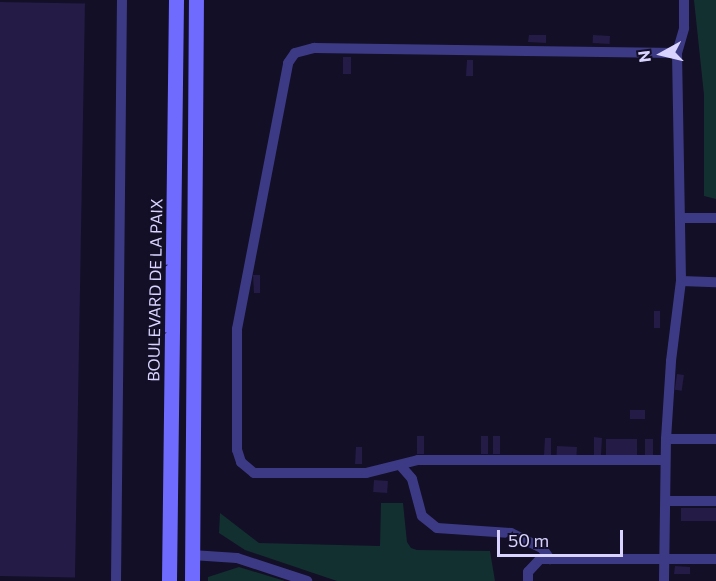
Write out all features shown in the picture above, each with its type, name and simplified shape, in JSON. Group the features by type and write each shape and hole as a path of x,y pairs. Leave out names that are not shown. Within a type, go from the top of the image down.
{"main road":[{"name":"BOULEVARD DE LA PAIX","path":"170,581 176,0"},
{"path":"192,581 196,0"}],"lane":[{"path":"116,581 122,0"},
{"path":"664,581 666,439 671,361 681,281 677,53 684,28 684,0"},
{"path":"665,460 418,460 366,473 254,473 241,462 237,450 237,329 288,63 295,53 314,48 677,53"},
{"path":"681,218 716,219"},
{"path":"681,281 716,282"},
{"path":"666,439 716,439"},
{"path":"400,465 412,479 422,516 437,528 511,533 542,548 550,559"},
{"path":"666,501 716,501"},
{"path":"192,555 237,558 307,581"},
{"path":"528,581 528,572 540,559 716,559"}],"green space":[{"path":"694,0 716,0 716,199 704,196 704,95"},
{"path":"381,503 403,503 407,542 411,548 490,551 495,581 337,581 245,550 219,533 220,513 259,543 380,546"},
{"path":"239,567 285,581 208,581 208,577"}],"building":[{"path":"0,2 85,3 75,577 0,576"},
{"path":"529,35 546,35 546,43 528,42"},
{"path":"593,35 610,36 610,44 593,43"},
{"path":"343,57 351,57 351,74 343,74"},
{"path":"467,60 473,60 473,76 466,76"},
{"path":"253,275 260,275 260,293 254,293"},
{"path":"654,311 660,311 660,328 654,328"},
{"path":"677,374 684,375 682,391 675,390"},
{"path":"630,410 645,410 645,419 630,419"},
{"path":"417,436 424,436 424,454 417,454"},
{"path":"481,436 488,436 488,454 481,454"},
{"path":"493,436 500,436 500,454 493,454"},
{"path":"594,437 602,438 601,455 594,455"},
{"path":"545,438 551,438 551,455 544,455"},
{"path":"606,439 637,439 637,456 606,456"},
{"path":"645,439 653,439 653,455 645,455"},
{"path":"557,446 577,447 576,457 556,456"},
{"path":"356,447 362,447 362,464 355,464"},
{"path":"374,480 388,481 387,493 373,492"},
{"path":"681,508 716,508 716,521 681,521"},
{"path":"675,566 690,567 690,574 674,574"}]}
